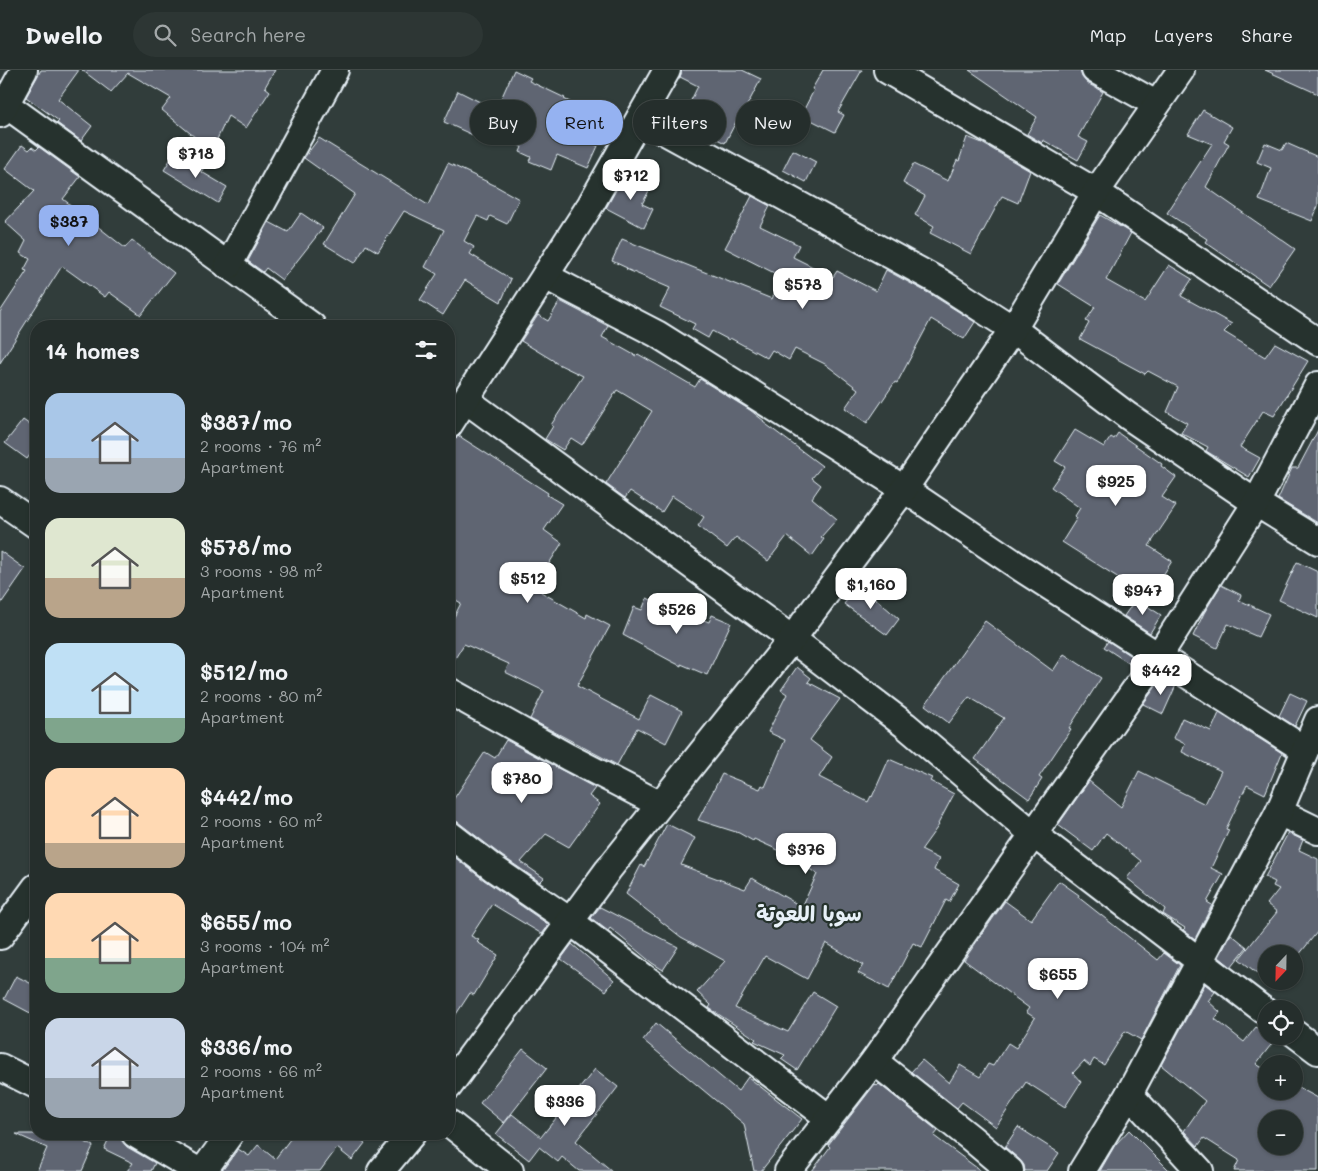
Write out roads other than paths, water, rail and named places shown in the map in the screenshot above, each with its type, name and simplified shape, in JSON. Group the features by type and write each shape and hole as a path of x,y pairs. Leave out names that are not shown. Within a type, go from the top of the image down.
{"street":[{"path":"24,70 3,109 304,320"},
{"path":"228,266 335,70"},
{"path":"650,100 667,70"},
{"path":"887,70 1096,192 1318,342"},
{"path":"1095,70 1156,104"},
{"path":"455,1078 659,804 792,639 904,489 1013,329 1096,192 1181,70"},
{"path":"455,416 591,204 633,130"},
{"path":"689,145 940,282 1013,329 1128,416 1256,503 1318,541"},
{"path":"545,276 657,334 904,489 1021,568 1304,750"},
{"path":"788,1171 874,1060 1032,833 1158,657 1256,503 1318,385"},
{"path":"466,400 792,639 905,725 1032,833 1258,1006"},
{"path":"0,500 30,521"},
{"path":"455,694 659,804"},
{"path":"1083,1171 1129,1094 1279,812 1318,720"},
{"path":"1279,812 1318,831"},
{"path":"455,839 493,868 570,921 829,1118"},
{"path":"0,936 30,895"},
{"path":"1303,1040 1318,1052"},
{"path":"874,1060 972,1138 1010,1171"},
{"path":"0,1067 30,1082"},
{"path":"1129,1094 1200,1171"},
{"path":"455,1128 510,1171"},
{"path":"145,1140 198,1171"},
{"path":"203,1171 226,1140"},
{"path":"381,1171 407,1140"}],"district":[{"name":"سوبا اللعوتة","path":"809,912"}]}
